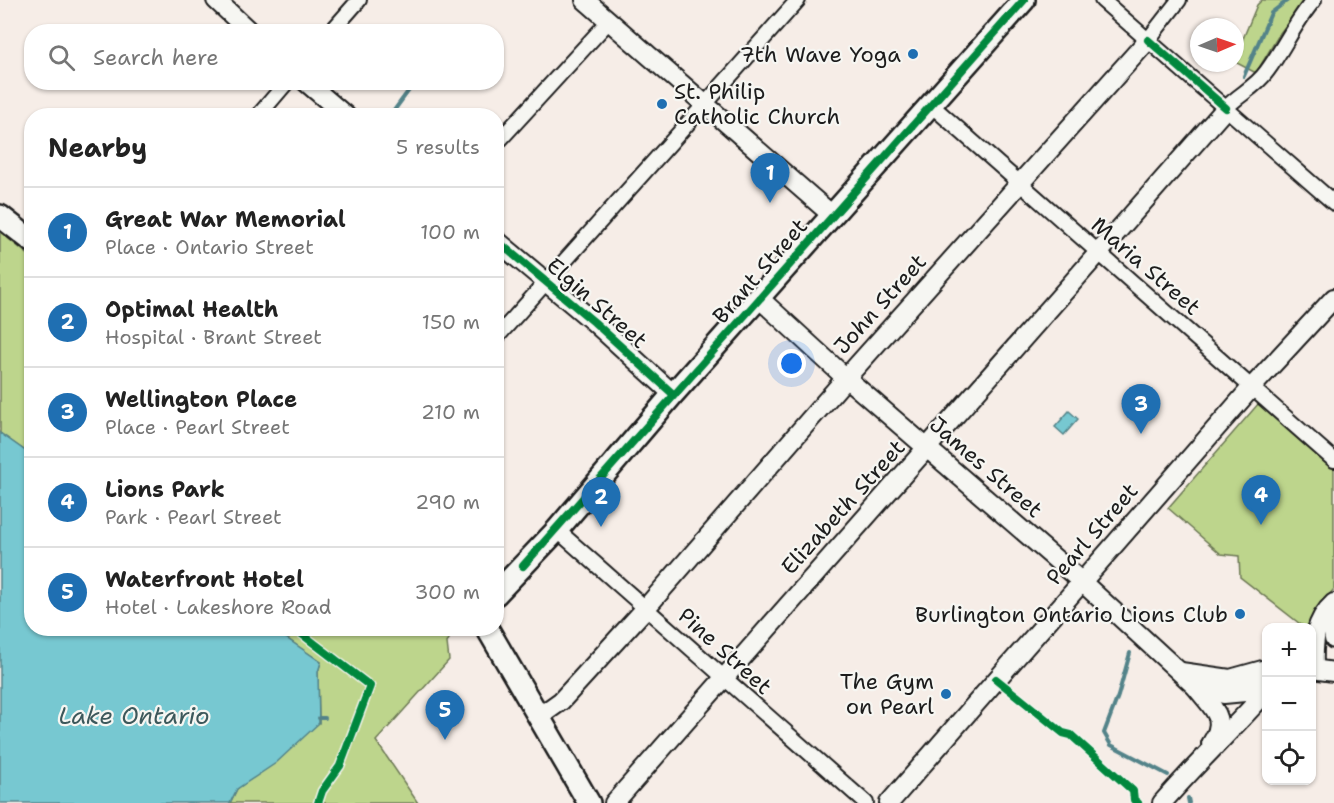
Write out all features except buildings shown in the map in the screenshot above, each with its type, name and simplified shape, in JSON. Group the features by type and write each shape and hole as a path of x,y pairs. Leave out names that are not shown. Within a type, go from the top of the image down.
{"main road":[{"name":"Brant Street","path":"504,586 557,530 673,394 1024,0"},
{"path":"0,216 24,235"},
{"path":"492,636 589,803"}],"street":[{"path":"216,0 242,24"},
{"path":"338,24 359,0"},
{"path":"585,0 832,215"},
{"path":"504,329 798,0"},
{"path":"1102,0 1334,203"},
{"name":"John Street","path":"540,716 561,701 645,609 846,378 1148,40 1179,0"},
{"path":"1226,108 1238,96 1249,92 1268,71 1314,0"},
{"path":"504,135 608,22"},
{"path":"265,108 280,90"},
{"path":"315,90 336,108"},
{"name":"Maria Street","path":"930,104 1334,460"},
{"name":"Elizabeth Street","path":"614,803 1226,108"},
{"name":"Elgin Street","path":"504,247 673,394"},
{"name":"Pearl Street","path":"889,803 1252,387 1334,298"},
{"name":"James Street","path":"760,299 846,378 1082,582 1196,687 1216,713 1220,723 1219,733 1206,753"},
{"name":"Pine Street","path":"557,530 866,803"},
{"path":"1316,630 1321,619 1334,603"},
{"path":"1334,619 1334,639"},
{"path":"1316,663 1334,661"},
{"path":"1316,665 1334,672"},
{"path":"1181,672 1230,679 1262,670"},
{"path":"1196,687 1224,694 1245,692 1262,686"},
{"path":"1165,800 1206,753 1234,728 1262,696"}],"green space":[{"path":"1262,0 1306,0 1280,33 1256,73 1244,67 1244,36 1257,5"},
{"path":"0,232 24,251 24,450 0,433"},
{"path":"1259,403 1334,469 1334,589 1313,614 1310,623 1299,623 1240,577 1239,556 1221,554 1168,508"},
{"path":"283,636 450,636 447,643 449,660 376,741 418,803 230,803 237,789 319,723 318,672 321,662"}],"water":[{"path":"1069,411 1078,419 1064,435 1055,427"},
{"name":"Lake Ontario","path":"0,433 24,450 24,636 283,636 321,662 318,672 319,723 276,763 237,789 230,803 0,803"}],"waterway":[{"path":"1244,76 1271,13 1288,0"},
{"path":"396,108 409,90"},
{"path":"1130,653 1118,696 1104,733 1111,745 1168,775"},
{"path":"319,718 325,718"},
{"path":"1188,798 1189,803"}],"cycle path":[{"path":"523,566 1024,0"},
{"path":"1148,40 1226,108"},
{"path":"504,247 594,322 673,394"},
{"path":"304,636 370,686 340,766 322,791 318,803"},
{"path":"996,679 1063,733 1071,735 1133,791 1134,800 1138,803"}],"place":[{"name":"7th Wave Yoga","path":"913,54"},
{"name":"St. Philip Catholic Church","path":"662,104"},
{"name":"Great War Memorial","path":"770,203"},
{"name":"Wellington Place","path":"1141,434"},
{"name":"Lions Park","path":"1261,525"},
{"name":"Optimal Health","path":"601,527"},
{"name":"Burlington Ontario Lions Club","path":"1240,614"},
{"name":"The Gym on Pearl","path":"946,694"},
{"name":"Waterfront Hotel","path":"445,740"}]}
